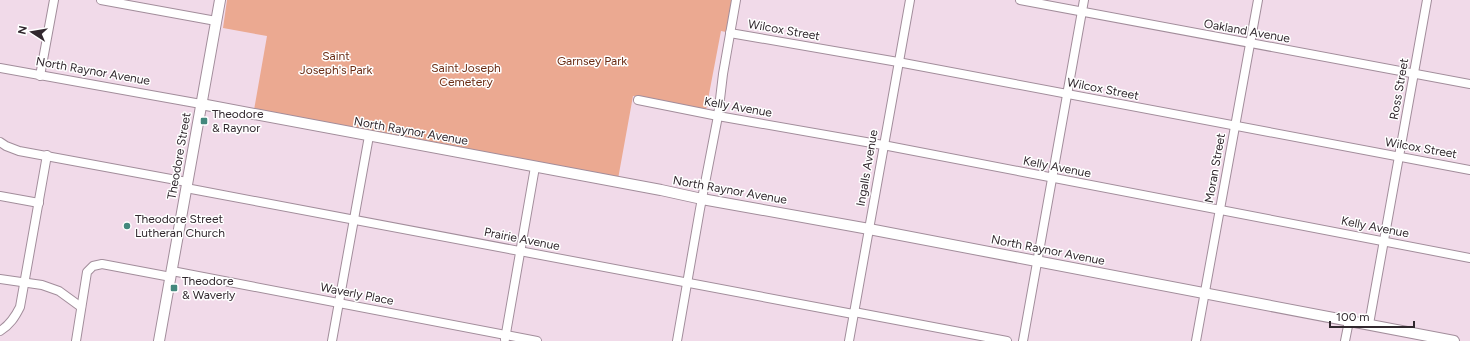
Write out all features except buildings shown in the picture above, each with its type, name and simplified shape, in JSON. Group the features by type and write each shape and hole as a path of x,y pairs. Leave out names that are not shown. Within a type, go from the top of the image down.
{"main road":[{"name":"Theodore Street","path":"159,341 220,0"},
{"name":"North Raynor Avenue","path":"201,104 661,190 702,199 869,229 1454,341"}],"street":[{"path":"40,76 54,0"},
{"path":"101,0 216,21"},
{"path":"677,341 718,116 721,82 736,0"},
{"name":"Ingalls Avenue","path":"849,341 910,0"},
{"name":"Oakland Avenue","path":"1020,0 1470,84"},
{"path":"1023,341 1084,0"},
{"name":"Moran Street","path":"1196,341 1258,0"},
{"name":"Ross Street","path":"1369,324 1427,0"},
{"name":"Wilcox Street","path":"730,33 898,62 1470,170"},
{"name":"North Raynor Avenue","path":"0,68 201,104"},
{"name":"Kelly Avenue","path":"638,100 718,116 883,145 1470,258"},
{"path":"332,341 369,136"},
{"name":"Prairie Avenue","path":"0,142 6,146 19,150 354,219 687,283 1007,341"},
{"path":"0,331 15,318 20,307 47,155"},
{"path":"505,338 535,167"},
{"path":"0,196 39,203"},
{"name":"Waverly Place","path":"81,307 88,272 93,266 102,264 339,302 505,338 537,341"},
{"path":"0,279 42,285 59,291 81,307 76,341"},
{"path":"1345,341 1348,321"}],"green space":[{"path":"227,0 732,0 726,32 721,31 706,110 633,96 618,179 254,110 267,36 223,28"}],"place":[{"name":"Theodore & Raynor","path":"204,121"},
{"name":"Theodore Street Lutheran Church","path":"127,226"},
{"name":"Theodore & Waverly","path":"174,288"}],"park label":[{"name":"Garnsey Park","path":"592,61"},
{"name":"Saint Joseph's Park","path":"336,63"},
{"name":"Saint Joseph Cemetery","path":"466,75"}]}
